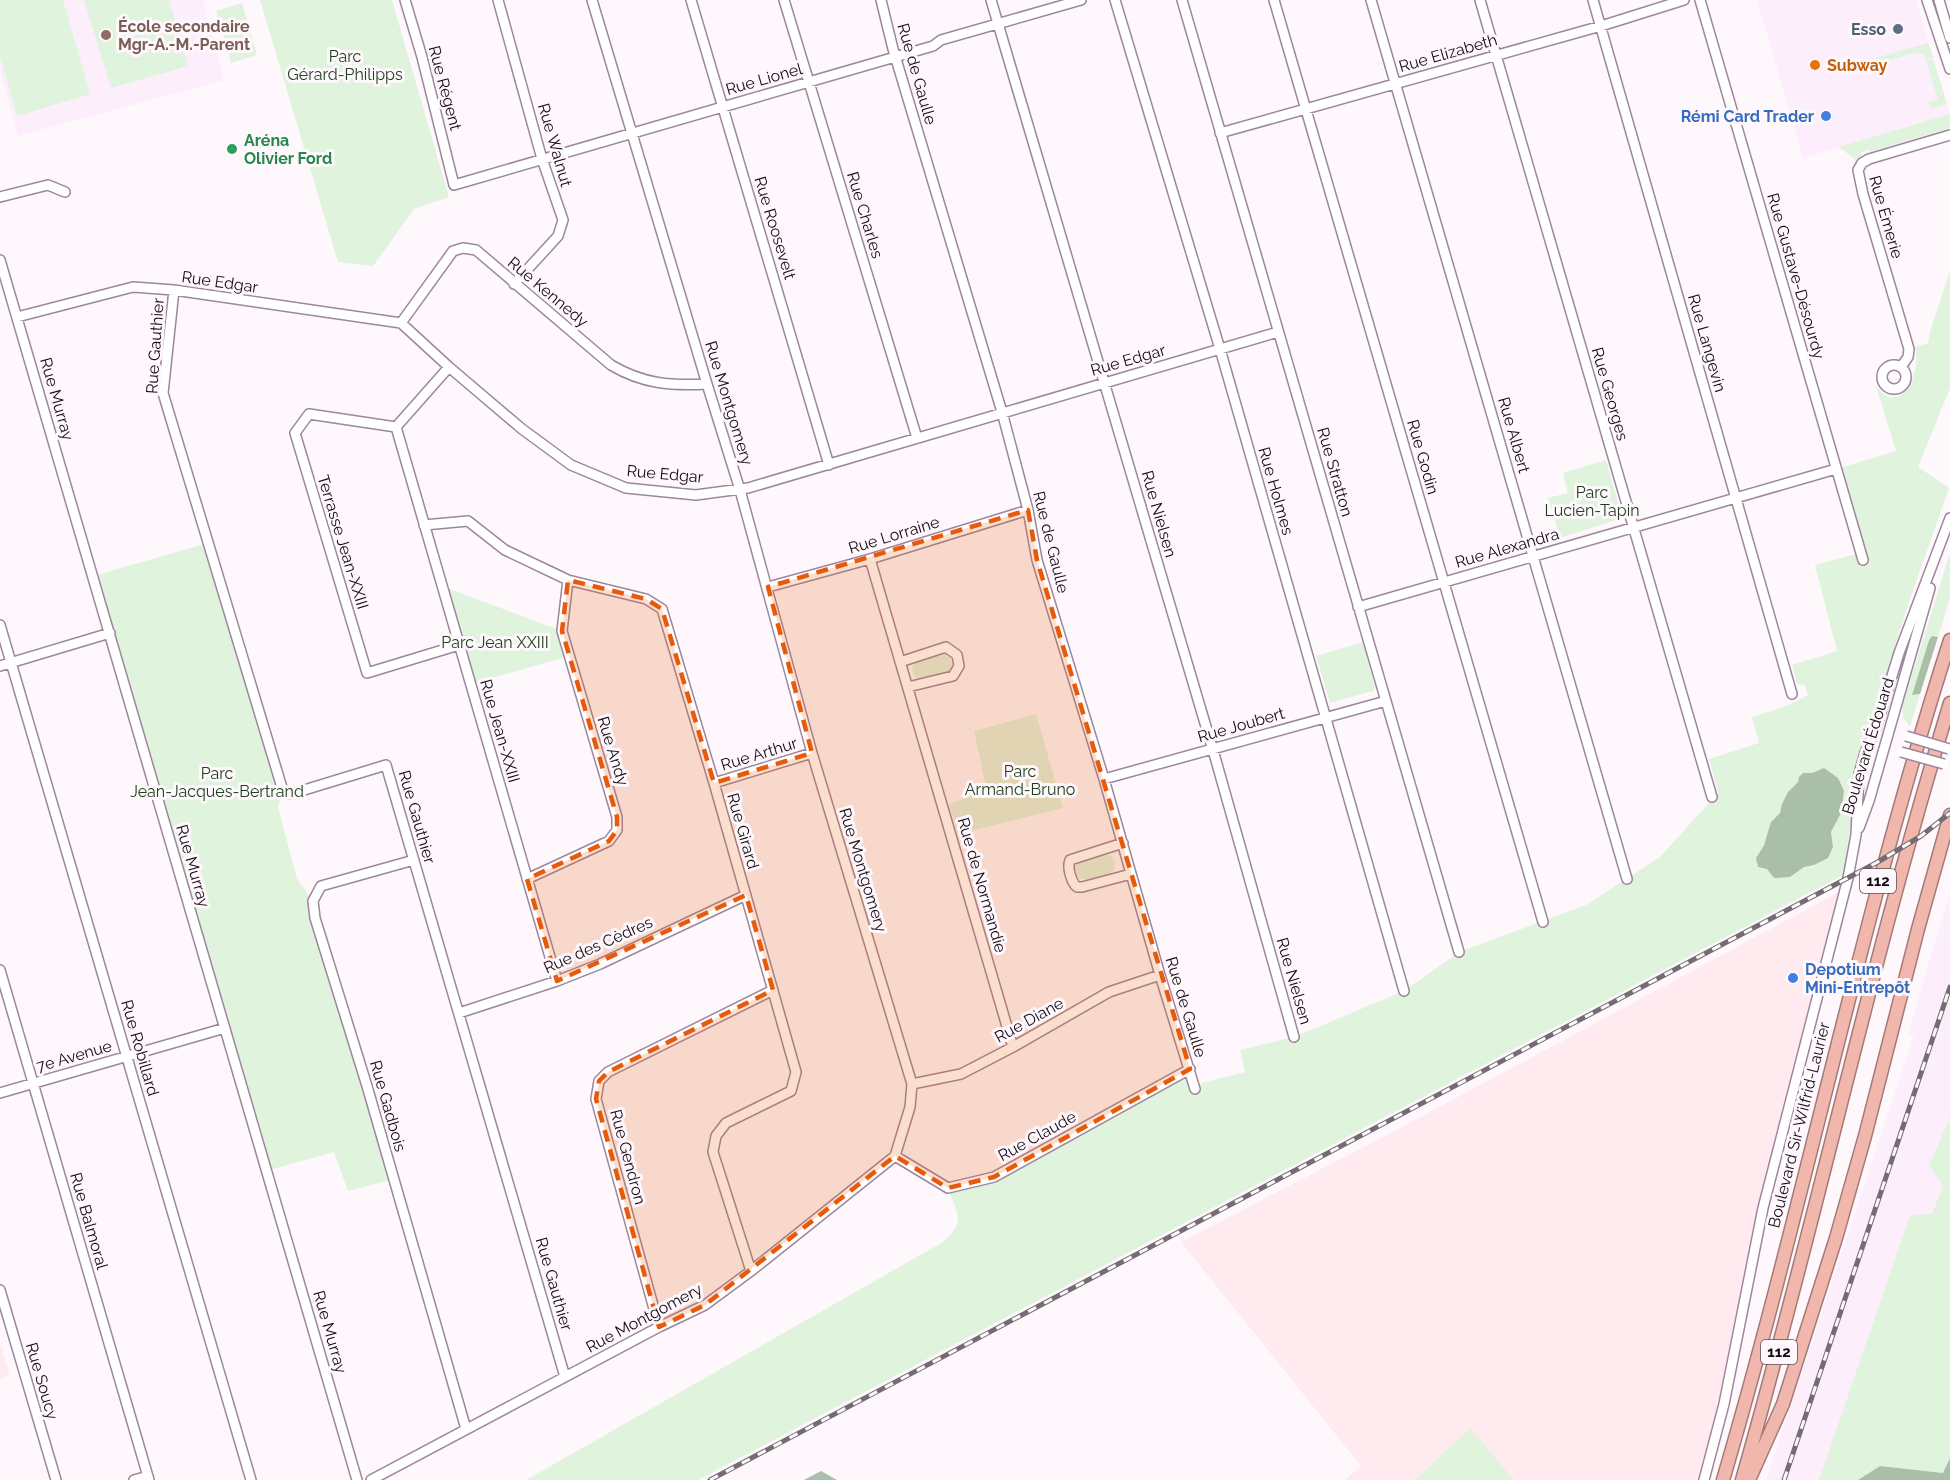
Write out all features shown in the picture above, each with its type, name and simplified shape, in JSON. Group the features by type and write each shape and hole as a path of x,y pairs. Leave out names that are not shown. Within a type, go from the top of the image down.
{"highway":[{"name":"Boulevard Sir-Wilfrid-Laurier","path":"1723,1480 1766,1326 1882,869 1926,714 1950,640"},
{"name":"112","path":"1742,1480 1792,1300 1890,911 1950,703"},
{"path":"1749,1480 1783,1404 1833,1249 1868,1128 1918,929 1950,815"}],"street":[{"name":"Rue Régent","path":"405,0 454,184"},
{"name":"Rue Walnut","path":"498,0 542,159 563,220 558,236 514,284"},
{"name":"Rue Montgomery","path":"371,1480 659,1327 705,1305 752,1271 895,1156 910,1107 912,1084 812,753 740,490 706,384 592,0"},
{"name":"Rue Roosevelt","path":"691,0 829,465"},
{"name":"Rue Charles","path":"784,0 917,438"},
{"name":"Rue de Gaulle","path":"881,0 1002,412 1028,510 1037,560 1195,1089"},
{"name":"Rue Nielsen","path":"991,0 1213,749 1294,1037"},
{"name":"Rue Lionel","path":"454,184 896,57 933,46 942,40 1081,0"},
{"name":"Rue Holmes","path":"1115,0 1220,349 1404,991"},
{"name":"Rue Stratton","path":"1182,0 1459,952"},
{"name":"Rue Godin","path":"1274,0 1543,922"},
{"name":"Rue Albert","path":"1371,0 1627,879"},
{"name":"Rue Georges","path":"1480,0 1712,797"},
{"name":"Rue Langevin","path":"1593,0 1792,694"},
{"name":"Rue Elizabeth","path":"1220,133 1601,26 1684,0"},
{"name":"Rue Gustave-Désourdy","path":"1700,0 1863,560"},
{"path":"1927,0 1950,69"},
{"path":"1939,0 1950,38"},
{"name":"Rue Émerie","path":"1901,367 1908,357 1909,349 1858,171 1862,163 1869,159 1950,135"},
{"path":"0,197 48,185 65,192"},
{"name":"Rue Kennedy","path":"401,323 453,251 464,248 476,250 611,365 625,373 672,386 706,384"},
{"name":"Rue Murray","path":"0,260 357,1480"},
{"name":"Rue Edgar","path":"17,317 133,286 401,323 522,429 571,465 626,488 696,495 740,490 1278,332"},
{"name":"Rue Gauthier","path":"174,290 163,393 283,791 291,794 386,765 565,1377"},
{"path":"396,428 449,367"},
{"name":"Terrasse Jean-XXIII","path":"396,428 309,414 295,433 367,673 459,645"},
{"name":"Rue Jean-XXIII","path":"396,428 557,981"},
{"name":"Rue Alexandra","path":"1358,607 1836,469"},
{"name":"Rue Lorraine","path":"768,587 870,559 1028,510"},
{"name":"Boulevard Édouard","path":"1856,836 1859,774 1899,653 1950,518"},
{"name":"Rue Girard","path":"424,525 468,521 506,550 568,580 646,599 662,609 796,1072 791,1091 726,1123 716,1136 713,1152 752,1271"},
{"name":"Boulevard Édouard","path":"1856,836 1869,801 1944,536"},
{"name":"Rue de Normandie","path":"870,559 1013,1047"},
{"name":"Rue Andy","path":"528,879 609,841 617,830 617,817 562,631 568,580"},
{"name":"Rue Robillard","path":"0,626 251,1480"},
{"path":"0,666 110,633"},
{"path":"900,662 946,647 957,655 959,666 953,676 908,687"},
{"name":"Rue Joubert","path":"1104,779 1325,716 1386,701"},
{"path":"1876,728 1949,749"},
{"path":"1869,743 1947,765"},
{"name":"Rue Arthur","path":"714,783 812,753"},
{"name":"Boulevard Sir-Wilfrid-Laurier","path":"1704,1480 1724,1404 1763,1208 1845,890 1856,836"},
{"path":"1123,843 1070,860 1068,864 1074,885 1077,887 1131,874"},
{"name":"Rue Gadbois","path":"414,860 321,886 313,901 315,918 367,1086 466,1429"},
{"name":"Rue des Cèdres","path":"459,1014 600,964 746,895"},
{"name":"Rue Balmoral","path":"0,970 149,1478"},
{"name":"Rue Diane","path":"912,1084 961,1074 1109,992 1160,975"},
{"name":"Rue Gendron","path":"659,1327 596,1099 599,1081 608,1071 773,990"},
{"name":"7e Avenue","path":"0,1093 225,1028"},
{"name":"Rue Claude","path":"895,1156 948,1188 994,1177 1190,1069"},
{"name":"Rue Soucy","path":"0,1290 56,1480"},
{"path":"134,1480 149,1478"}],"highlighted area":[{"path":"1028,510 1037,560 1190,1069 994,1177 948,1188 895,1156 705,1305 659,1327 596,1099 599,1081 608,1072 773,990 746,895 557,981 527,879 609,841 617,830 617,817 562,631 568,580 646,599 662,609 714,783 812,753 768,587"}],"shaded area":[{"name":"École secondaire Mgr-A.-M.-Parent","path":"0,0 203,0 224,80 18,136 0,71"},
{"path":"1757,0 1916,0 1950,114 1803,158"},
{"path":"1950,891 1950,1117 1929,1164 1943,1186 1932,1214 1910,1215 1819,1480 1766,1480 1914,1036 1908,1034"},
{"path":"1839,892 1768,1163 1717,1407 1698,1480 1514,1480 1470,1429 1415,1480 1345,1480 1361,1466 1181,1242 1389,1134"},
{"path":"0,1343 10,1375 0,1379"}],"green space":[{"path":"0,0 63,0 90,94 17,116 0,56"},
{"path":"84,0 169,0 188,66 111,88"},
{"name":"Parc Gérard-Philipps","path":"260,0 392,0 449,197 414,209 373,266 338,262"},
{"path":"242,3 257,55 231,63 216,11"},
{"path":"1928,43 1933,57 1926,60 1923,54 1914,53 1878,63 1875,61 1876,58"},
{"path":"1933,59 1947,104 1931,109 1928,102 1938,99 1926,61"},
{"path":"1950,114 1950,127 1947,129 1870,152 1869,150 1861,152 1862,155 1856,160 1839,147"},
{"path":"1950,271 1950,388 1918,467 1949,488 1908,605 1873,716 1867,727 1855,770 1853,813 1843,875 698,1480 526,1480 943,1242 958,1223 957,1211 948,1188 994,1177 1190,1069 1196,1089 1202,1083 1245,1072 1240,1050 1294,1037 1404,991 1459,952 1586,905 1660,857 1718,793 1709,759 1759,743 1752,717 1787,706 1808,695 1805,685 1797,684 1792,665 1837,651 1815,565 1860,553 1836,469 1896,451 1876,386 1885,395 1893,397 1901,395 1907,389 1915,369 1915,347 1928,343","holes":["1817,770 1841,813 1831,832 1833,847 1814,865 1804,867 1790,877 1767,869 1756,858 1780,813 1788,792 1803,773 1812,773"]},
{"name":"Parc Lucien-Tapin","path":"1606,460 1621,514 1619,519 1560,538 1548,498 1568,493 1563,473"},
{"name":"Parc Jean-Jacques-Bertrand","path":"208,543 283,791 278,807 297,879 313,901 394,1179 348,1191 334,1152 269,1170 93,576"},
{"path":"1950,553 1950,598 1938,637 1932,636 1929,640 1912,695 1920,694 1910,726 1903,718 1902,707"},
{"name":"Parc Jean XXIII","path":"442,586 562,631 569,656 471,684"},
{"path":"1932,636 1938,637 1920,694 1912,695 1929,640"},
{"path":"1363,642 1375,688 1373,691 1330,703 1316,656"},
{"path":"941,653 950,658 951,669 934,678 916,678 912,670 916,661"},
{"name":"Parc Armand-Bruno","path":"1036,714 1063,808 958,834 949,804 987,791 974,731"},
{"path":"1824,768 1838,778 1844,791 1841,813 1831,832 1833,847 1828,858 1804,867 1790,877 1774,878 1767,869 1758,867 1756,858 1764,845 1771,822 1780,813 1788,792 1798,782 1799,777 1803,773 1812,773"},
{"path":"1104,854 1111,856 1115,862 1111,873 1087,880 1077,877 1075,867 1079,861"},
{"path":"1950,1117 1950,1458 1943,1473 1880,1466 1858,1480 1819,1480 1910,1215 1932,1214 1943,1186 1929,1165"},
{"path":"1470,1428 1514,1480 1415,1480"},
{"path":"1950,1458 1950,1480 1858,1480 1880,1466 1943,1473"},
{"path":"821,1471 837,1480 804,1480"}],"railway":[{"path":"710,1480 1876,863 1921,836 1950,813"},
{"path":"1784,1480 1950,987"}],"place":[{"name":"Esso","path":"1898,29"},
{"name":"École secondaire Mgr-A.-M.-Parent","path":"106,35"},
{"name":"Subway","path":"1815,65"},
{"name":"Rémi Card Trader","path":"1826,116"},
{"name":"Aréna Olivier Ford","path":"232,149"},
{"name":"Depotium Mini-Entrepôt","path":"1793,978"}]}
